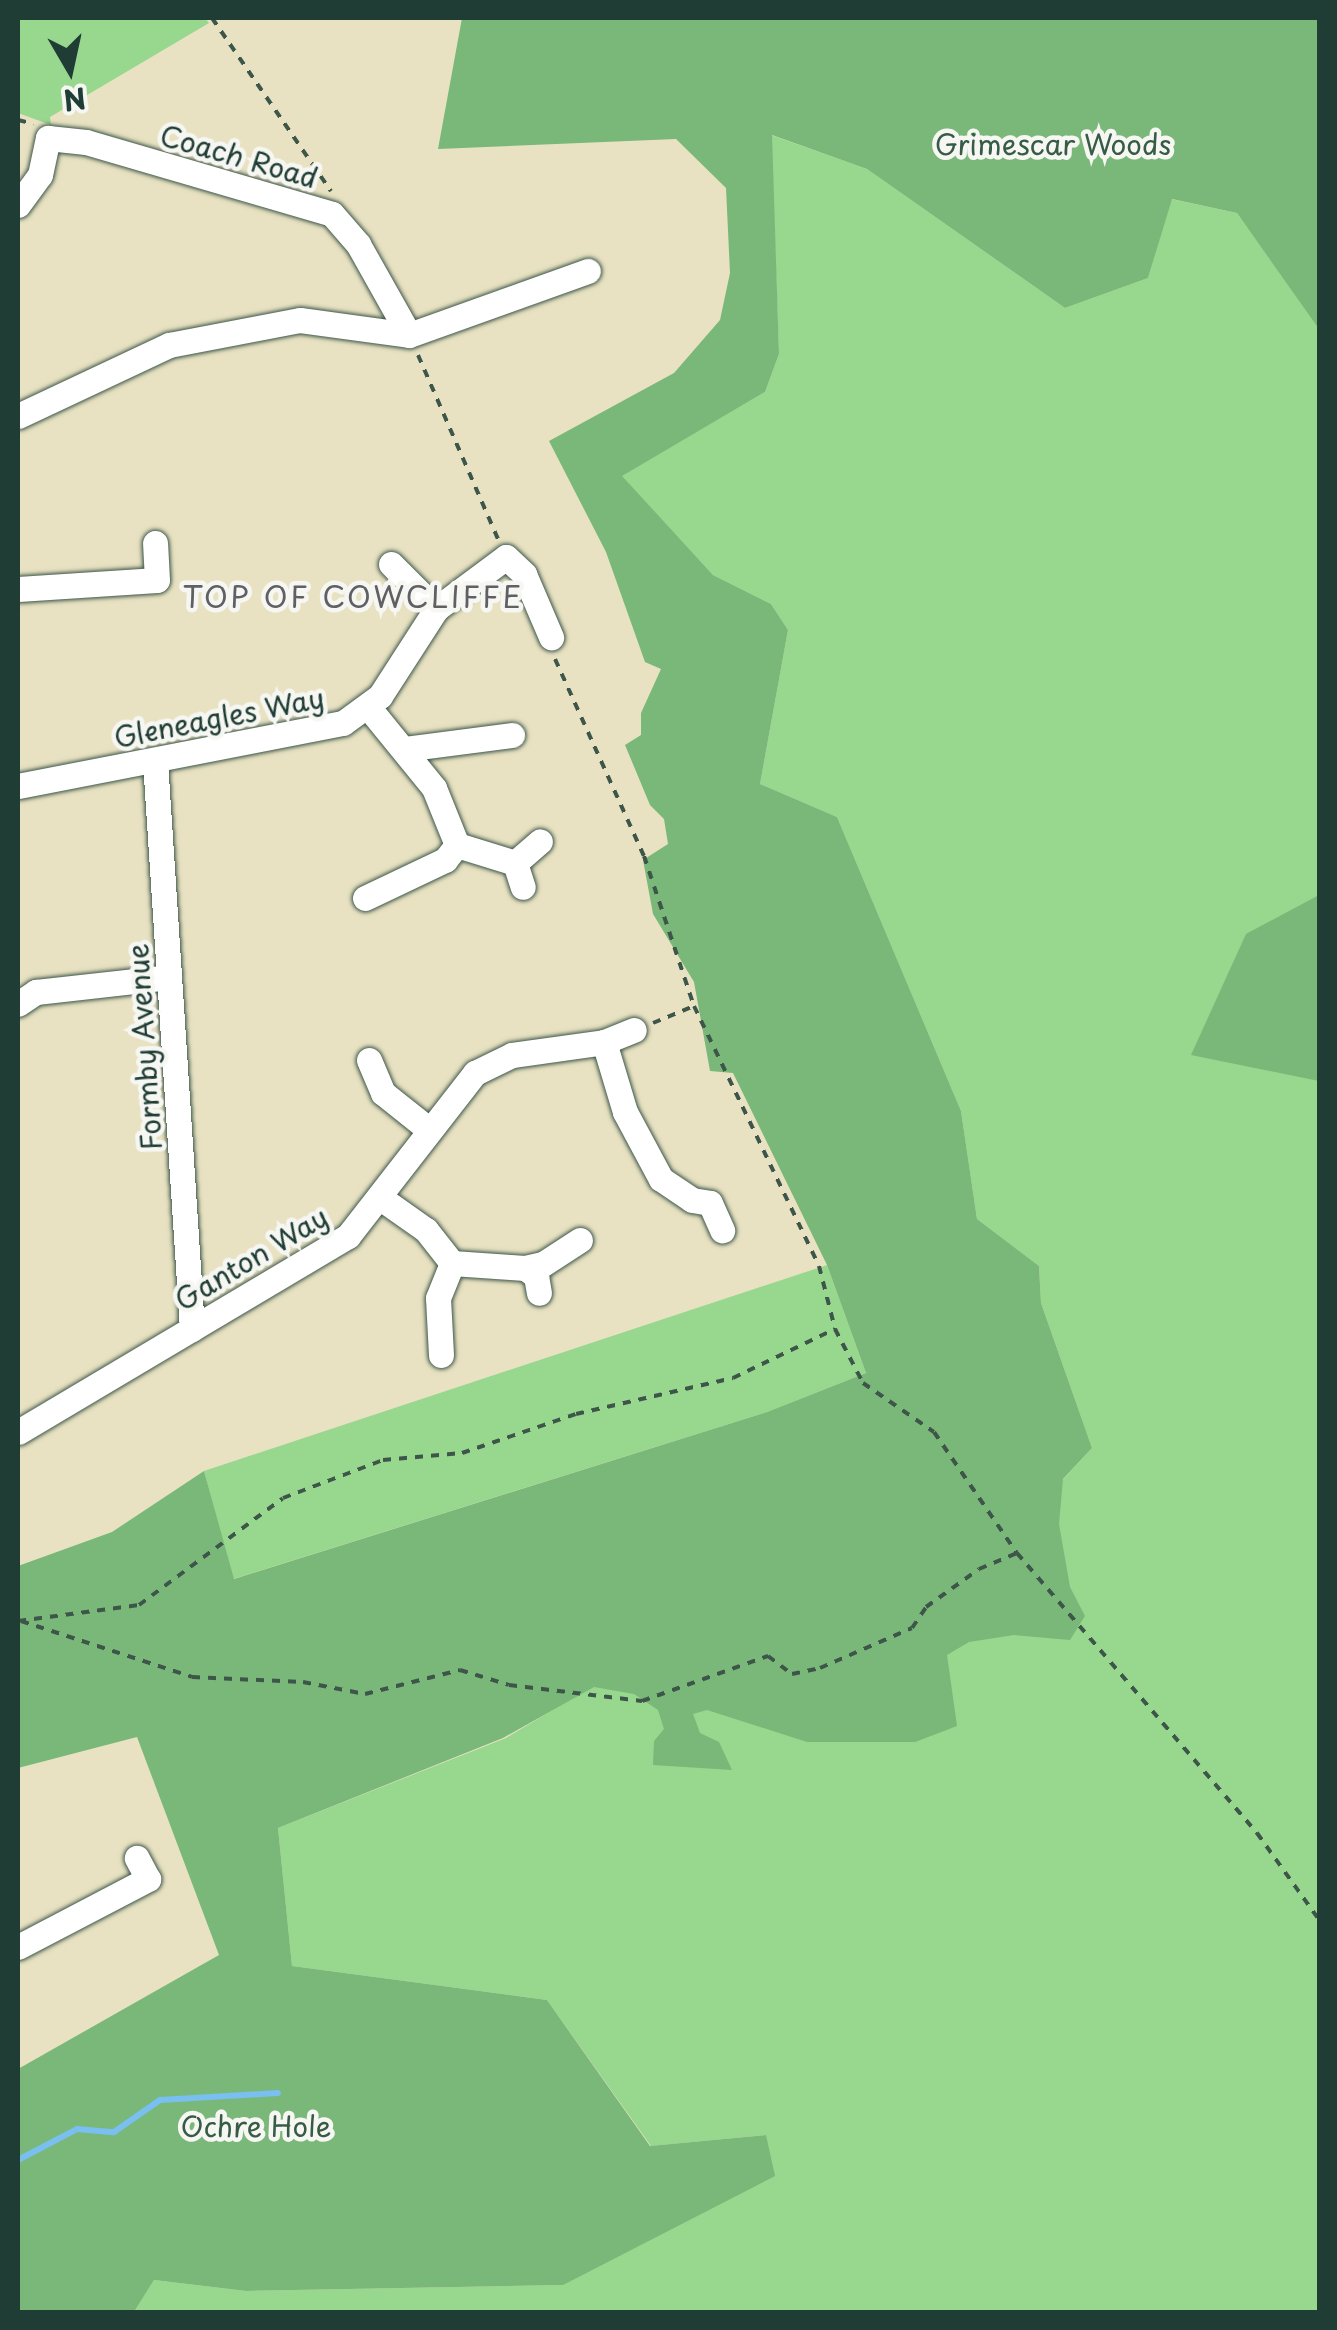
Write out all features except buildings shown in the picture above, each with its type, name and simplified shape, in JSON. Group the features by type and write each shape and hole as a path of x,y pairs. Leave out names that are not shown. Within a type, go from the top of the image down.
{"street":[{"name":"Coach Road","path":"18,205 40,175 48,138 86,142 332,214 358,244 408,335"},
{"path":"18,416 169,345 300,320 408,335 588,270"},
{"path":"18,589 157,580 155,542"},
{"path":"540,841 519,876 457,844 434,788 369,708 436,609 506,557 524,574 551,637"},
{"path":"392,564 436,609"},
{"name":"Gleneagles Way","path":"18,786 318,731 369,708"},
{"path":"404,749 512,734"},
{"name":"Formby Avenue","path":"154,761 192,1330"},
{"path":"364,898 445,860 457,844"},
{"path":"18,1004 36,992 170,977"},
{"name":"Ganton Way","path":"18,1432 348,1236 382,1199 461,1084 492,1062 604,1042 634,1030"},
{"path":"604,1042 624,1112 661,1179 674,1191 716,1197 722,1230"},
{"path":"369,1060 383,1092 428,1128"},
{"path":"382,1199 426,1230 452,1263 525,1268 543,1264 580,1240"},
{"path":"441,1354 438,1298 452,1263"},
{"path":"525,1268 536,1276 539,1293"},
{"path":"18,1947 148,1879 137,1858"}],"path":[{"path":"212,18 333,194 332,214"},
{"path":"408,335 506,557"},
{"path":"551,637 548,644 644,856 694,1006 819,1266 835,1329 863,1383 934,1432 1017,1553 1257,1832 1320,1921"},
{"path":"634,1030 694,1006"},
{"path":"19,1621 139,1605 284,1498 383,1460 462,1453 576,1414 732,1378 835,1329"},
{"path":"19,1621 192,1677 304,1682 364,1694 460,1670 509,1686 642,1701 768,1656 792,1674 820,1668 912,1628 926,1607 979,1569 1017,1553"}],"green space":[{"path":"18,18 205,18 209,23 50,117 51,125 18,113"},
{"path":"462,18 1319,18 1319,329 1237,213 1172,199 1148,278 1065,308 867,169 772,135 779,354 765,392 622,476 713,575 771,604 788,630 760,784 837,817 961,1111 977,1219 1039,1266 1041,1303 1092,1448 1063,1479 1059,1524 1070,1587 1085,1616 1070,1640 1014,1635 969,1642 947,1655 957,1726 915,1742 807,1742 707,1710 693,1714 700,1733 719,1742 732,1770 653,1765 654,1741 664,1729 658,1710 634,1694 594,1687 503,1738 278,1828 292,1966 547,2000 650,2146 766,2135 775,2176 563,2285 246,2291 154,2280 134,2312 18,2312 18,2069 219,1955 137,1737 18,1768 18,1566 112,1532 204,1471 234,1579 767,1412 866,1373 827,1265 733,1073 710,1071 694,982 653,914 643,860 668,844 664,819 650,805 625,745 641,735 641,713 661,669 645,662 606,552 549,441 674,373 720,320 730,273 726,188 676,139 438,149"},
{"path":"771,135 867,169 1065,308 1148,278 1171,199 1237,213 1320,329 1319,2312 134,2312 154,2280 246,2291 562,2285 766,2135 651,2146 547,2000 292,1966 278,1828 506,1738 730,1604 1044,1500 1092,1448 1041,1303 1039,1266 977,1219 961,1111 837,817 760,784 788,630 771,604 713,575 621,476 765,392 779,354"},
{"path":"1319,895 1319,1081 1191,1055 1246,934"},
{"path":"827,1265 866,1373 767,1412 233,1579 204,1471"}],"waterway":[{"path":"18,2160 77,2129 114,2132 160,2100 278,2093"}],"district":[{"name":"TOP OF COWCLIFFE","path":"353,596"}],"park label":[{"name":"Grimescar Woods","path":"1053,144"},
{"name":"Ochre Hole","path":"256,2126"}]}
